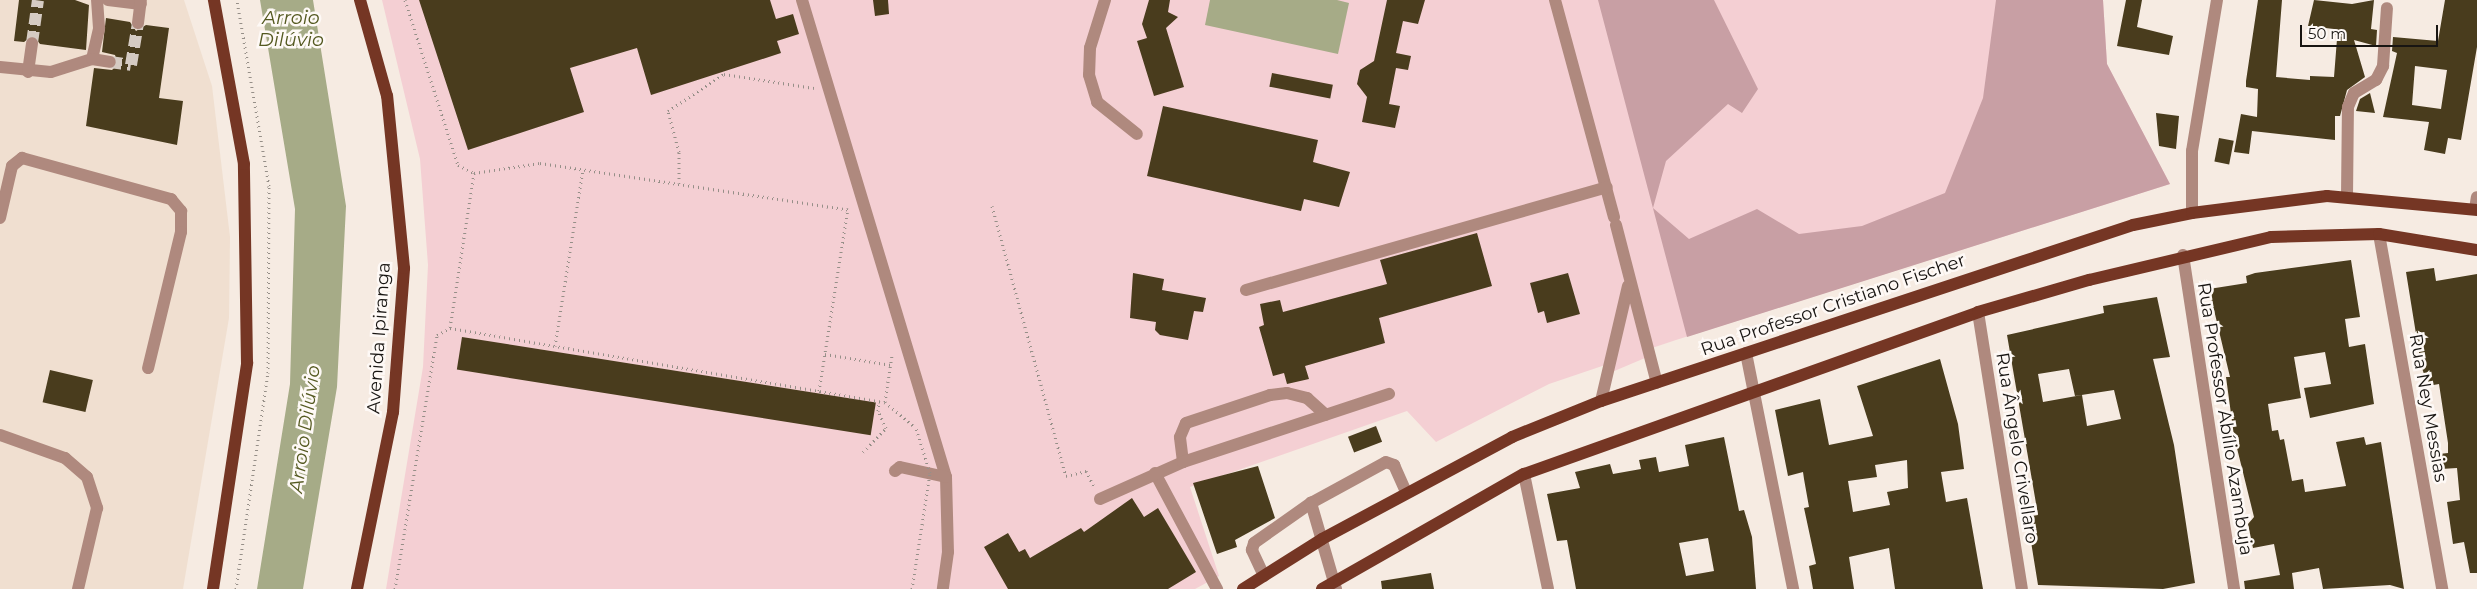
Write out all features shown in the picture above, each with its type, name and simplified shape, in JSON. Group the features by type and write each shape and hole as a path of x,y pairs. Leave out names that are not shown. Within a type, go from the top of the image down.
{"main road":[{"path":"214,0 244,164 247,363 214,589"},
{"name":"Avenida Ipiranga","path":"357,589 393,412 404,268 387,96 360,0"},
{"name":"Rua Professor Cristiano Fischer","path":"1243,589 1322,539 1406,492 1512,437 1601,401 2134,225 2192,213 2266,202 2347,197 2476,205"},
{"path":"1322,589 1335,585 1524,474 1978,312 2183,255 2271,237 2379,234 2477,250"}],"street":[{"path":"92,59 99,28 97,0"},
{"path":"108,0 141,2 138,23"},
{"path":"802,0 946,477 948,552 942,589"},
{"path":"1105,0 1090,48 1089,75 1098,102 1136,134"},
{"path":"1555,0 1607,187 1628,283 1657,383"},
{"path":"2192,213 2192,151 2217,0"},
{"path":"2347,197 2348,107 2354,93 2376,80 2383,66 2387,8"},
{"path":"28,72 32,43"},
{"path":"0,67 28,72 66,70 92,59 110,62"},
{"path":"0,218 12,166 22,158 171,199 181,211 181,232 148,368"},
{"path":"1246,290 1607,187"},
{"name":"Rua Ney Messias","path":"2379,234 2442,589"},
{"name":"Rua Professor Abílio Azambuja","path":"2183,255 2234,589"},
{"path":"1601,401 1628,283"},
{"name":"Rua Ângelo Crivellaro","path":"1978,312 2022,589"},
{"path":"1746,352 1793,589"},
{"path":"1183,462 1180,437 1186,424 1270,395 1287,393 1307,398 1326,415"},
{"path":"1100,499 1183,462 1390,394"},
{"path":"0,435 65,458 87,477 97,508 78,589"},
{"path":"1264,576 1252,550 1254,543 1311,503 1386,462 1394,465 1406,492"},
{"path":"895,471 900,467 946,477"},
{"path":"1155,473 1217,589"},
{"path":"1524,474 1548,589"},
{"path":"1311,503 1335,585"}],"path":[{"path":"405,0 458,165 474,173 540,163 848,208"},
{"path":"679,184 679,152 668,111 724,74 817,89"},
{"path":"555,346 583,170"},
{"path":"450,328 474,173"},
{"path":"819,390 848,200"},
{"path":"992,206 1066,476 1086,471 1100,499"},
{"path":"848,208 855,226"},
{"path":"395,589 437,335 450,328 885,402 916,428 930,473 912,589"},
{"path":"885,402 893,349"},
{"path":"825,354 890,365"},
{"path":"863,452 886,428 878,411 879,401"}],"shaded area":[{"path":"0,0 184,0 212,86 230,237 229,318 183,589 0,589"},
{"path":"382,0 2103,0 2107,64 2170,184 1643,351 1645,358 1612,372 1614,362 1549,384 1436,442 1407,411 1190,487 1219,576 1195,589 386,589 423,367 428,265 420,159"},
{"path":"1598,0 1714,0 1758,89 1742,113 1728,104 1666,161 1653,208 1689,239 1757,209 1799,234 1862,226 1945,193 1983,98 1996,0 2103,0 2107,64 2170,184 1687,337"}],"water":[{"name":"Arroio Dilúvio","path":"260,0 313,0 346,206 337,387 303,589 257,589 290,384 295,209"},
{"path":"1210,0 1337,0 1349,3 1338,54 1205,25"}],"building":[{"path":"19,0 75,0 89,5 86,50 40,44 33,35 24,42 14,41"},
{"path":"419,0 770,0 776,19 793,14 799,34 777,41 781,53 651,95 637,48 570,68 584,112 468,150"},
{"path":"873,0 888,0 889,14 875,16"},
{"path":"1149,0 1170,0 1168,12 1178,17 1166,28 1184,87 1154,96 1137,41 1147,38 1142,24"},
{"path":"1387,0 1425,0 1418,24 1403,21 1396,53 1411,56 1408,70 1396,68 1389,104 1400,106 1395,128 1362,122 1367,97 1357,84 1360,70 1374,61"},
{"path":"2126,0 2142,0 2137,27 2173,36 2169,55 2117,46"},
{"path":"2258,0 2282,0 2276,77 2310,80 2310,76 2334,77 2337,39 2334,29 2308,26 2314,0 2352,4 2374,0 2371,29 2377,30 2376,46 2354,40 2365,77 2347,90 2340,116 2335,116 2335,140 2252,131 2249,154 2234,152 2241,114 2257,117 2258,89 2246,87 2246,81"},
{"path":"2445,0 2477,0 2477,47 2461,140 2448,138 2445,154 2424,150 2429,122 2383,117 2397,53 2392,51 2393,37 2438,41","holes":["2415,66 2447,70 2441,109 2412,105"]},
{"path":"106,18 130,22 136,31 146,25 169,28 159,98 183,101 177,145 86,126 94,68 112,70 118,64 115,55 102,52"},
{"path":"1272,73 1333,85 1330,99 1269,87"},
{"path":"2370,93 2375,113 2356,111 2360,99"},
{"path":"1163,106 1318,140 1313,162 1350,172 1339,207 1304,199 1301,211 1147,176"},
{"path":"2156,113 2179,116 2176,149 2159,146"},
{"path":"2219,138 2234,141 2229,164 2214,162"},
{"path":"1477,233 1492,286 1379,318 1385,343 1305,366 1309,379 1287,384 1284,373 1273,376 1259,327 1264,325 1260,304 1280,300 1283,312 1387,284 1380,260"},
{"path":"2351,260 2360,317 2345,319 2349,347 2365,344 2374,404 2310,418 2304,388 2331,384 2325,352 2294,357 2301,398 2268,404 2272,431 2278,430 2280,440 2284,439 2292,481 2303,479 2305,492 2346,486 2336,442 2364,437 2366,445 2381,442 2404,589 2390,585 2323,589 2319,568 2292,573 2294,589 2245,589 2244,581 2280,575 2274,544 2253,548 2248,524 2254,517 2234,436 2226,377 2230,377 2209,289 2247,283 2246,276 2255,273"},
{"path":"2434,268 2436,281 2477,274 2477,573 2470,573 2464,542 2453,544 2447,502 2460,500 2457,468 2441,469 2439,454 2448,453 2448,443 2439,384 2428,386 2421,365 2406,272"},
{"path":"1133,273 1164,279 1162,290 1206,298 1203,312 1194,311 1188,340 1160,335 1155,330 1156,322 1130,318"},
{"path":"1568,273 1580,314 1547,323 1544,311 1538,313 1530,283"},
{"path":"2157,297 2170,357 2153,359 2174,445 2195,583 2163,589 2038,585 2027,517 2038,515 2007,335 2104,313 2103,306","holes":["2069,369 2075,396 2114,390 2121,419 2087,426 2082,395 2043,402 2038,374"]},
{"path":"462,337 876,403 871,435 457,370"},
{"path":"1940,359 1958,424 1964,469 1941,472 1946,502 1967,498 1983,589 1895,589 1889,548 1849,557 1854,589 1813,589 1809,566 1816,564 1804,508 1809,507 1803,472 1788,476 1775,410 1820,399 1829,445 1873,436 1857,386","holes":["1907,460 1908,488 1887,492 1890,505 1853,512 1848,481 1877,477 1875,465"]},
{"path":"50,370 93,380 85,412 43,402"},
{"path":"1376,426 1382,442 1354,453 1348,437"},
{"path":"1724,437 1739,511 1744,510 1752,537 1756,589 1576,589 1567,540 1557,541 1547,494 1580,488 1575,472 1610,464 1613,474 1641,469 1639,460 1656,457 1659,472 1689,466 1685,445","holes":["1708,538 1714,571 1686,576 1679,543"]},
{"path":"1258,466 1275,518 1235,540 1237,547 1217,554 1193,483"},
{"path":"1132,498 1144,517 1158,508 1196,572 1168,589 1008,589 984,547 1008,533 1019,552 1025,549 1030,558 1081,528 1084,532"},
{"path":"1431,573 1434,589 1382,589 1381,581"}],"tunnel":[{"path":"32,43 38,0"},
{"path":"110,62 131,65 138,23"}]}
